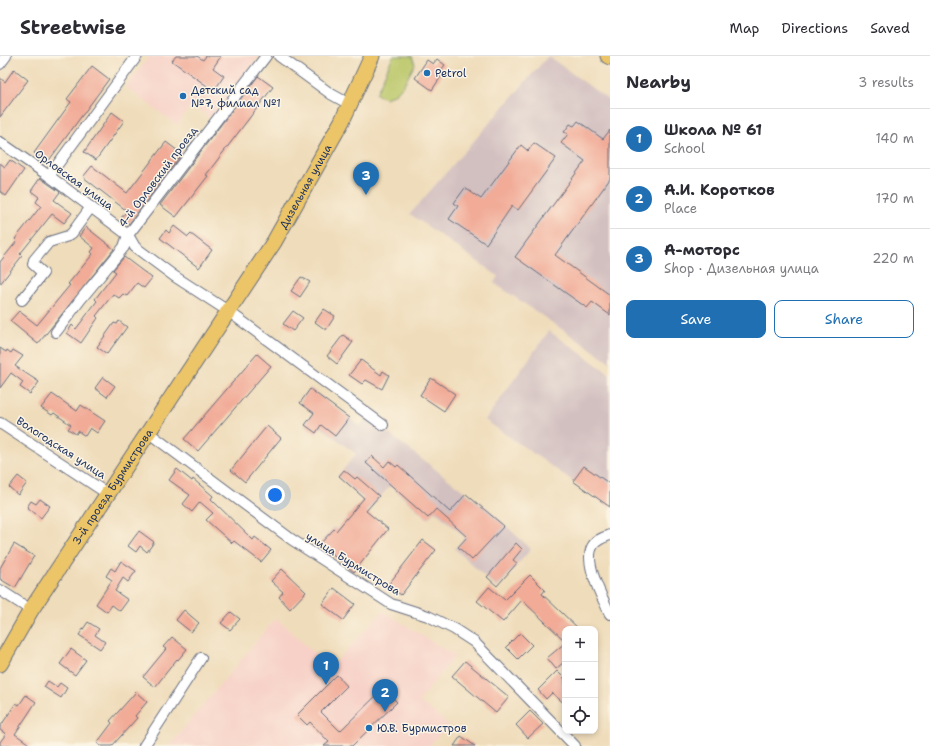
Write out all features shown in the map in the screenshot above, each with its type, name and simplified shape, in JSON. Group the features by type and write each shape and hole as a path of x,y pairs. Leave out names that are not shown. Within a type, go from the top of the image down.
{"main road":[{"name":"Дизельная улица","path":"228,311 274,242 351,105 372,56"},
{"name":"3-й проезд Бурмистрова","path":"0,664 31,610 228,311"}],"street":[{"path":"0,64 6,56"},
{"path":"50,176 137,56"},
{"name":"4-й Орловский проезд","path":"56,332 124,247 128,235 266,56"},
{"path":"279,56 331,94 351,105"},
{"name":"Орловская улица","path":"0,142 50,176 128,235 135,247 174,276 228,311"},
{"path":"22,300 43,273 32,264 34,260 49,242 68,236 72,233 91,207"},
{"path":"228,311 382,425"},
{"name":"Вологодская улица","path":"0,423 108,494"},
{"name":"улица Бурмистрова","path":"149,433 291,539 391,604 428,616 454,629 474,642 575,746"},
{"path":"610,535 597,541 593,545 590,556 594,579 610,614"},
{"path":"0,590 31,610"},
{"path":"144,746 201,658"}],"shaded area":[{"name":"Детский сад №7, филиал №1","path":"150,56 259,56 211,119 192,104 177,125 126,87"},
{"path":"548,56 610,101 610,362 494,283 498,276 410,214"},
{"path":"549,331 610,374 610,507 485,420"},
{"path":"310,388 360,426 367,417 491,512 531,549 497,588 455,549 465,537 435,511 428,519 390,486 328,557 316,547 334,527 336,530 363,499 338,476 356,454 321,427 316,434 304,425 313,413 299,403"},
{"path":"383,611 455,656 419,701 449,725 429,746 169,746 276,618 330,668"}],"green space":[{"path":"393,56 412,56 415,64 400,89 391,96 385,98 376,94"}],"building":[{"path":"176,56 197,56 203,60 206,56 221,56 213,68 224,76 214,91 172,61"},
{"path":"437,59 445,65 441,70 444,72 432,90 415,78 427,60 433,64"},
{"path":"92,66 109,79 47,163 34,153 71,102 67,99"},
{"path":"14,69 28,80 0,117 0,78 5,82"},
{"path":"258,76 273,87 176,217 160,205"},
{"path":"112,112 124,121 96,160 84,152"},
{"path":"578,121 603,139 610,130 610,179 555,255 610,295 610,315 592,302 587,308 515,257 585,161 561,143 568,134 564,132 570,124 574,126"},
{"path":"166,142 182,154 129,224 121,218 127,211 83,177 92,166 127,193"},
{"path":"534,143 556,158 518,210 512,206 486,244 449,219 458,206 454,203 465,188 481,199 521,145 528,151"},
{"path":"10,160 24,170 6,196 0,191 0,163 5,167"},
{"path":"40,178 60,192 54,200 72,213 64,223 52,214 20,254 22,256 0,284 0,262 17,241 15,239 41,206 36,202 39,197 31,191"},
{"path":"174,226 188,237 191,234 212,250 199,268 160,238 166,230 169,233"},
{"path":"86,227 114,249 38,344 10,321 19,311 37,325 70,285 68,284 93,254 91,252 94,248 79,236"},
{"path":"124,257 152,278 144,288 137,283 127,296 123,294 119,298 113,294 96,316 98,318 81,343 67,333 72,325 76,329 97,301 95,299 116,272 113,270"},
{"path":"301,277 310,282 300,297 291,291"},
{"path":"324,309 335,316 326,330 315,322"},
{"path":"293,311 303,318 293,331 283,324"},
{"path":"119,321 127,327 107,354 97,347 114,323 117,324"},
{"path":"343,335 353,342 337,364 327,356"},
{"path":"0,348 11,353 13,350 23,356 15,366 39,382 30,394 20,387 23,382 11,373 0,388"},
{"path":"257,354 271,366 198,451 184,439"},
{"path":"361,360 381,375 383,371 389,375 382,389 366,380 362,384 349,375"},
{"path":"103,377 115,386 107,397 95,388"},
{"path":"431,378 455,394 444,411 420,395"},
{"path":"310,389 349,418 335,436 321,425 316,433 305,425 314,413 300,403"},
{"path":"52,394 77,411 81,405 105,421 97,433 90,428 85,436 78,431 76,434 68,429 71,425 54,413 52,415 41,408"},
{"path":"267,426 281,438 245,482 231,470"},
{"path":"372,456 384,467 389,461 396,467 398,465 450,512 466,494 504,526 472,560 458,547 467,537 436,509 428,518 366,463"},
{"path":"584,466 610,484 610,507 573,481"},
{"path":"177,469 192,481 193,479 213,496 211,499 253,540 255,537 271,550 261,562 234,541 232,543 206,520 213,513 200,502 192,512 183,504 190,495 169,480"},
{"path":"344,470 355,479 357,477 379,496 366,511 388,529 354,572 330,553 328,555 317,547 334,529 336,531 364,498 339,476"},
{"path":"18,476 27,483 18,495 9,487"},
{"path":"40,499 50,506 41,518 27,507 31,501 36,504"},
{"path":"139,531 154,542 147,552 140,546 136,552 128,546"},
{"path":"423,540 436,550 401,595 388,585"},
{"path":"516,543 522,549 513,560 517,563 497,586 487,577"},
{"path":"14,544 34,556 15,588 0,579 0,568"},
{"path":"121,561 136,571 128,582 123,578 115,591 128,600 120,611 112,605 107,612 96,604 112,580 106,576 111,568 115,571"},
{"path":"282,569 306,592 290,609 279,597 283,592 271,581"},
{"path":"530,575 545,590 542,594 576,626 562,626 562,638 522,600 503,622 477,601 489,587 505,600"},
{"path":"334,588 355,604 343,620 322,604"},
{"path":"184,610 199,623 191,632 176,620"},
{"path":"231,612 240,619 230,630 221,623"},
{"path":"88,622 99,629 95,635 105,642 100,649 79,635"},
{"path":"520,633 532,645 518,659 506,647"},
{"path":"172,637 187,649 178,660 177,659 155,687 143,677 166,649 163,647"},
{"path":"562,646 562,664 556,669 547,658"},
{"path":"71,649 86,660 75,675 60,664"},
{"path":"465,661 509,697 496,713 452,676"},
{"path":"557,671 562,676 562,701 552,693 546,699 538,690"},
{"path":"337,675 347,686 321,712 340,731 383,689 397,702 352,746 324,746 329,742 310,722 307,725 297,715"},
{"path":"48,681 57,687 60,683 67,688 61,698 44,687"},
{"path":"136,692 147,702 135,716 137,718 112,746 101,746 97,743 112,723 110,721"},
{"path":"26,695 36,702 15,734 32,746 0,746 0,742 6,734 0,730 0,727 16,703 19,705"},
{"path":"530,711 543,724 528,738 516,725"},
{"path":"461,736 475,746 454,746"}],"place":[{"name":"Petrol","path":"427,73"},
{"name":"Детский сад №7, филиал №1","path":"183,96"},
{"name":"А-моторс","path":"366,195"},
{"name":"Школа № 61","path":"326,685"},
{"name":"А.И. Коротков","path":"385,712"},
{"name":"Ю.В. Бурмистров","path":"369,728"}]}
